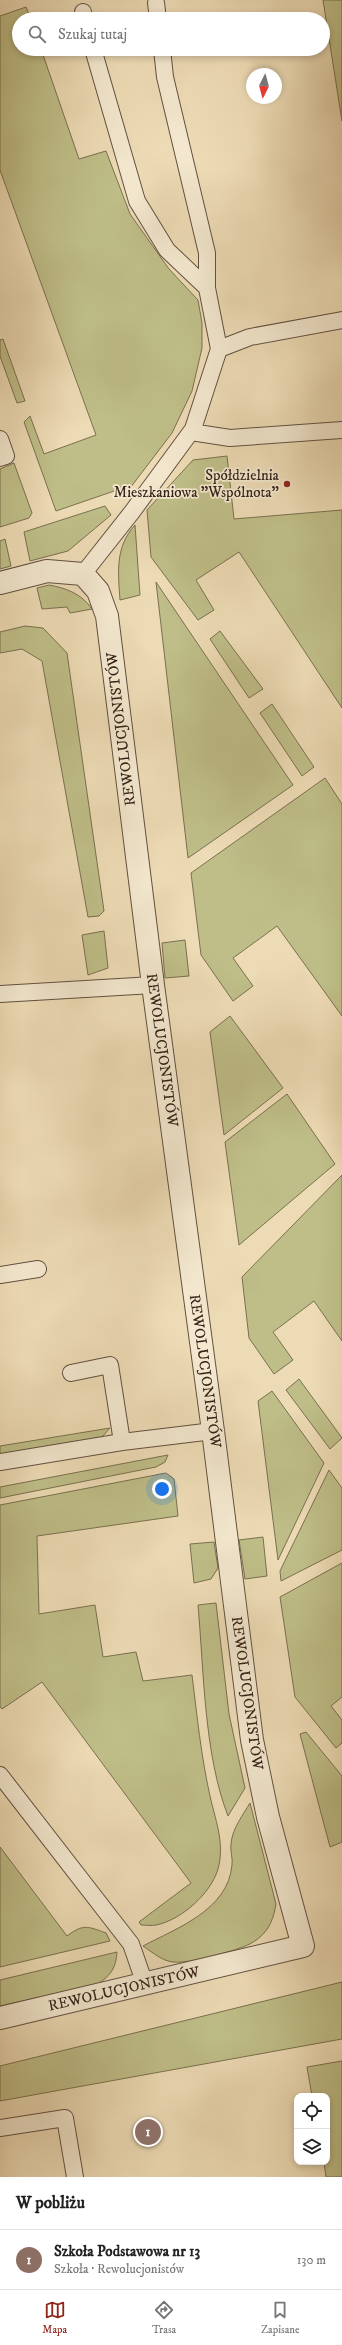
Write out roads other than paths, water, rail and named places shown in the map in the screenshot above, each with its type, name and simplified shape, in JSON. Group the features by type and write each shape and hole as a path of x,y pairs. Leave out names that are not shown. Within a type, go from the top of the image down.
{"street":[{"path":"0,583 47,571 83,574"},
{"name":"REWOLUCJONISTÓW","path":"0,2018 303,1946 268,1817 252,1740 213,1431 153,985 108,616 98,591 83,574"}],"lane":[{"path":"95,56 137,201 167,250 207,288"},
{"path":"83,574 191,432 219,349 207,288 207,253 165,77 163,56"},
{"path":"219,349 250,337 342,320"},
{"path":"191,432 230,438 342,430"},
{"path":"0,439 6,456 0,458"},
{"path":"0,994 153,985"},
{"path":"0,1275 38,1269"},
{"path":"71,1373 110,1365 122,1442"},
{"path":"0,1462 122,1442 213,1431"},
{"path":"0,1775 131,1944 145,1984"},
{"path":"0,2128 65,2118 75,2177"}],"place":[{"name":"Spółdzielnia Mieszkaniowa \"Wspólnota\"","path":"287,484"},
{"name":"Szkoła Podstawowa nr 13","path":"148,2132"}]}
